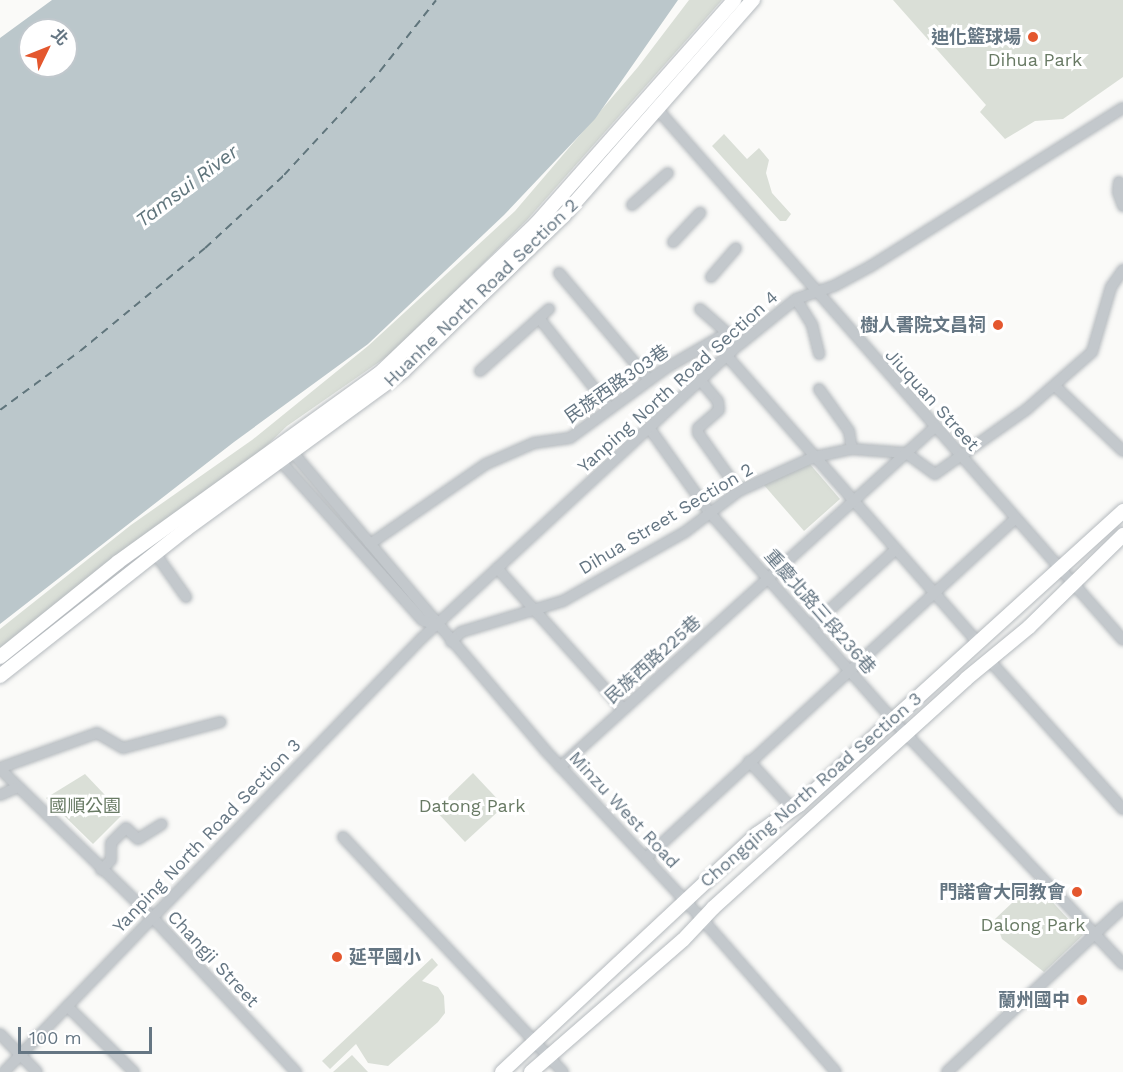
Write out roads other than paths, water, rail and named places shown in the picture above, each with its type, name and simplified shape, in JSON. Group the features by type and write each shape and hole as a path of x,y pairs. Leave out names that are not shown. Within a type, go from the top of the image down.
{"main road":[{"name":"Huanhe North Road Section 2","path":"0,676 286,452 379,374 537,223 734,0"},
{"name":"Huanhe North Road Section 2","path":"0,657 118,562 272,450 286,452 403,371 536,245 753,0"},
{"name":"Chongqing North Road Section 3","path":"502,1072 687,903 696,890 757,834 792,807 892,720 1123,511"},
{"name":"Chongqing North Road Section 3","path":"531,1072 683,940 702,919 906,733 1064,595 1071,582 1123,535"}],"street":[{"name":"Jiuquan Street","path":"647,99 816,294 1123,640"},
{"name":"Yanping North Road Section 4","path":"436,625 740,344 796,299 816,294 871,266 1123,108"},
{"path":"632,205 668,173"},
{"path":"1119,182 1118,192 1123,206"},
{"path":"673,242 700,213"},
{"path":"711,277 736,248"},
{"path":"906,453 935,474 963,458 1055,386 1092,352 1111,287 1123,270"},
{"path":"559,273 649,380"},
{"path":"796,299 812,325 819,354"},
{"path":"480,371 549,309"},
{"path":"700,309 740,344"},
{"path":"539,318 610,408"},
{"name":"民族西路303巷","path":"370,544 486,464 534,443 570,438 649,380 727,333"},
{"path":"727,356 852,502 977,642"},
{"path":"701,381 718,401 719,410 698,428 698,433 739,491"},
{"path":"1055,386 1123,452"},
{"path":"819,389 849,431 852,449"},
{"name":"民族西路225巷","path":"560,767 934,427"},
{"name":"重慶北路三段236巷","path":"650,429 710,512 892,720 1123,964"},
{"name":"Dihua Street Section 2","path":"451,642 461,632 563,600 643,557 739,491 814,457 852,449 906,453"},
{"name":"Minzu West Road","path":"286,452 431,612 436,625 560,767 702,919 836,1072"},
{"name":"Minzu West Road","path":"286,452 422,620 436,625"},
{"path":"646,858 1016,518"},
{"path":"811,627 895,550"},
{"path":"155,553 186,597"},
{"path":"497,567 623,709"},
{"name":"Yanping North Road Section 3","path":"4,1072 436,625"},
{"path":"990,661 1123,809"},
{"path":"0,769 97,733 123,748 221,722"},
{"path":"749,761 792,807"},
{"name":"Changji Street","path":"0,769 16,788 152,917 296,1072"},
{"path":"0,795 16,788"},
{"path":"101,870 111,860 111,843 126,828 138,839 162,824"},
{"path":"343,837 564,1072"},
{"path":"947,1072 1123,908"},
{"path":"67,1006 134,1072"},
{"path":"0,1034 37,1072"}],"water":[{"name":"Tamsui River","path":"52,0 678,0 595,119 504,215 368,344 234,442 0,624 0,38 18,25 18,78 78,78 78,18 27,18"}],"place":[{"name":"迪化籃球場","path":"1033,37"},
{"name":"樹人書院文昌祠","path":"998,325"},
{"name":"門諾會大同教會","path":"1077,892"},
{"name":"延平國小","path":"337,957"},
{"name":"蘭州國中","path":"1082,1000"}],"park label":[{"name":"Dihua Park","path":"1035,60"},
{"name":"國順公園","path":"85,806"},
{"name":"Datong Park","path":"472,806"},
{"name":"Dalong Park","path":"1033,925"}]}
